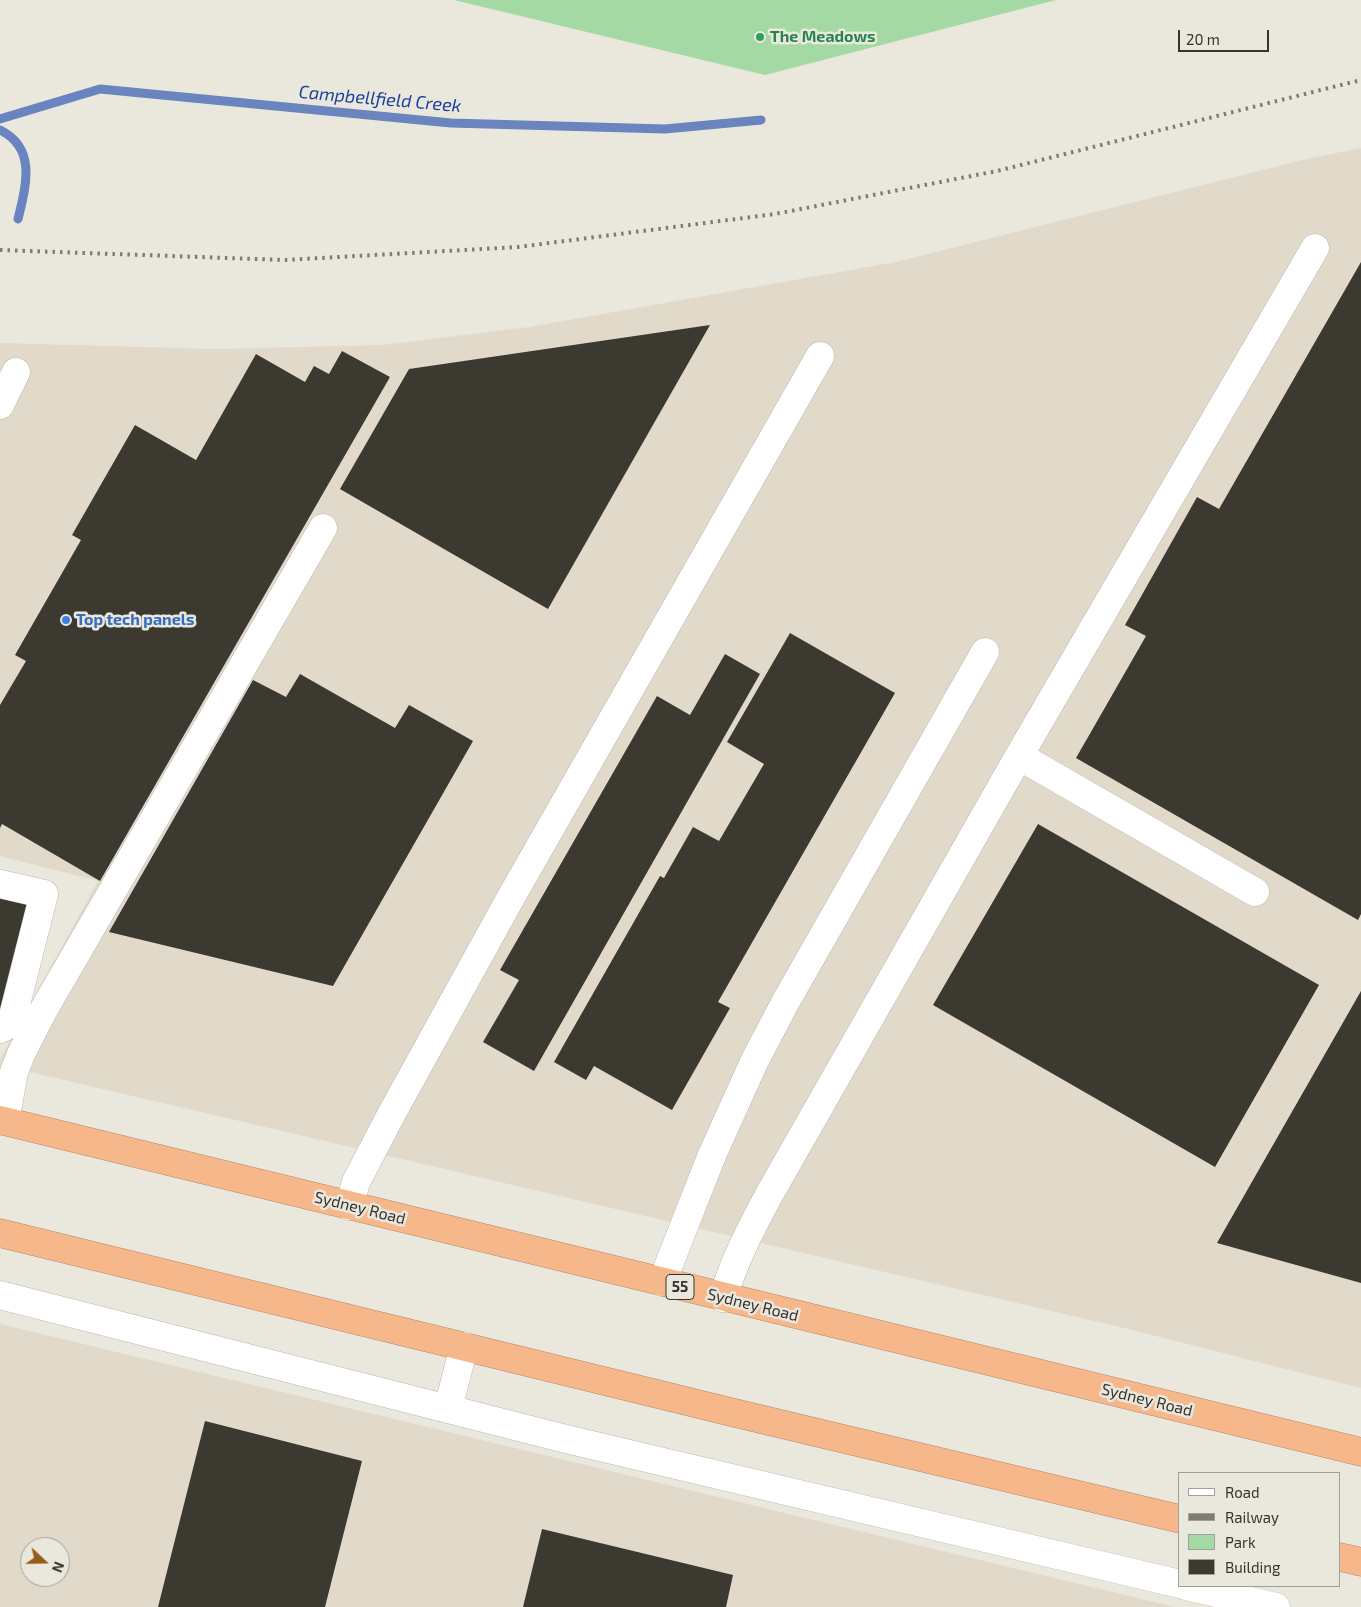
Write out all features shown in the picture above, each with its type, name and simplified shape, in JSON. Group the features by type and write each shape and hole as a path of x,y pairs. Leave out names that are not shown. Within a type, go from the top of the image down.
{"highway":[{"name":"Sydney Road","path":"2,1121 1361,1452"},
{"path":"0,1233 1178,1519"},
{"path":"1341,1557 1361,1562"}],"street":[{"path":"723,1298 739,1252 770,1193 1018,756 1315,248"},
{"path":"349,1206 356,1182 392,1113 510,899 820,356"},
{"path":"0,405 16,372"},
{"path":"2,1121 14,1072 44,1009 323,528"},
{"path":"662,1282 712,1155 754,1060 985,652"},
{"path":"1018,756 1255,892"},
{"path":"0,884 44,894 12,1020 8,1025 0,1029"},
{"path":"0,1295 448,1409 730,1478 1178,1584"},
{"path":"448,1409 464,1346"},
{"path":"1190,1587 1276,1607"}],"shaded area":[{"path":"1361,148 1361,1388 1124,1328 0,1065 0,1059 98,881 0,856 0,343 215,349 383,345 529,327 896,262 1302,160"},
{"path":"0,1324 1175,1607 0,1607"}],"green space":[{"name":"The Meadows","path":"454,0 1056,0 765,75"}],"building":[{"path":"1361,262 1361,914 1358,920 1076,758 1146,636 1125,625 1197,497 1219,509"},
{"path":"710,325 548,609 340,489 409,369"},
{"path":"342,351 390,377 100,881 2,824 0,828 0,705 26,661 15,655 81,540 72,535 135,425 196,460 256,354 305,382 314,366 329,374"},
{"path":"790,633 895,693 718,1002 730,1008 672,1110 594,1066 586,1080 554,1062 660,876 664,878 693,827 719,841 764,764 727,742"},
{"path":"725,654 760,674 534,1071 483,1042 519,980 500,970 657,696 690,715"},
{"path":"300,674 395,728 409,705 473,741 333,986 109,932 253,680 286,697"},
{"path":"1038,824 1319,985 1215,1167 933,1005"},
{"path":"0,892 36,901 0,1017"},
{"path":"1361,991 1361,1283 1217,1243"},
{"path":"205,1421 362,1461 325,1607 158,1607"},
{"path":"542,1529 733,1575 726,1607 523,1607"}],"waterway":[{"name":"Campbellfield Creek","path":"0,119 100,89 451,123 665,129 761,120"},
{"path":"0,130 12,138 20,147 24,157 26,181 18,219"}],"railway":[{"path":"0,250 285,260 518,247 775,214 997,171 1361,80"}],"place":[{"name":"The Meadows","path":"760,37"},
{"name":"Top tech panels","path":"66,620"}]}
